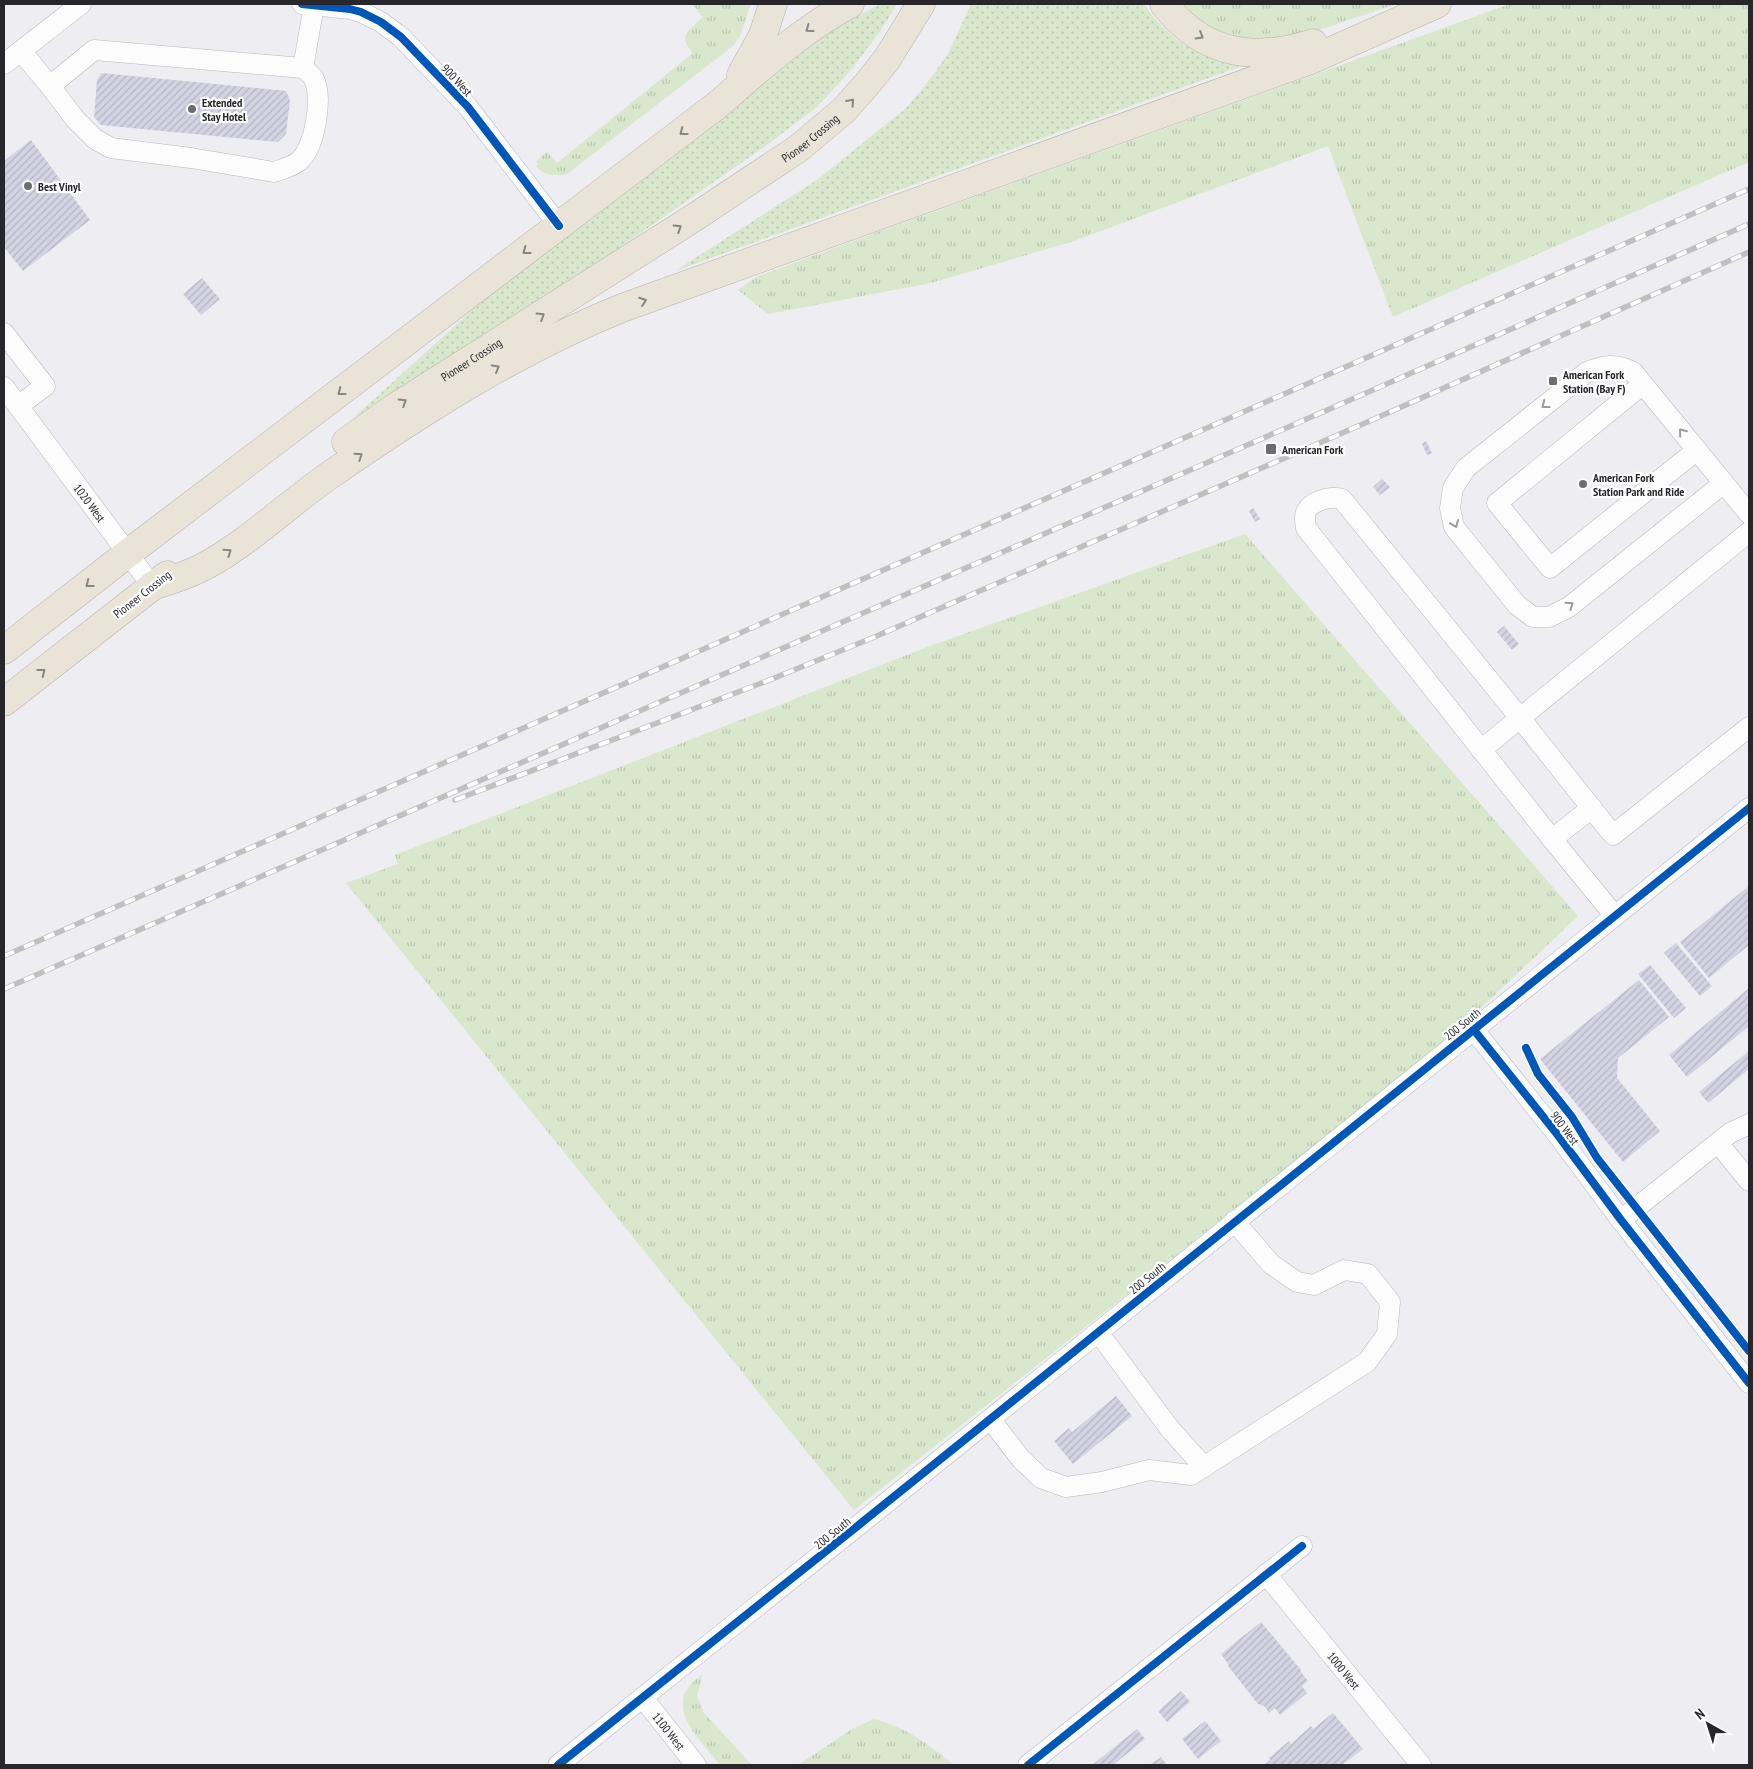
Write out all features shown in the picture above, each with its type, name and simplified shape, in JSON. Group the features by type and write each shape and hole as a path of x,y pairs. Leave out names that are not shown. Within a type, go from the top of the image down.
{"highway":[{"path":"716,106 730,90 753,54 769,19 773,4"},
{"path":"4,650 127,554 716,106 778,52 812,26 850,4"},
{"name":"Pioneer Crossing","path":"4,702 152,586 302,473 394,408 695,217 799,148 832,121 867,84 887,59 921,4"},
{"path":"1164,4 1180,21 1203,38 1230,49 1274,53 1296,48 1435,4"},
{"path":"152,586 186,575 220,557 320,483 404,425 507,362 583,324 622,308 1313,60 1435,4"}],"street":[{"path":"4,64 80,4"},
{"path":"304,68 308,4"},
{"name":"900 West","path":"308,4 361,12 381,22 401,37 468,107 558,226"},
{"path":"21,51 75,120 95,139 111,148 191,158 274,172 300,161 309,148 315,130 318,96 314,79 304,68 94,50 50,86"},
{"path":"4,332 44,386 22,412"},
{"path":"1724,483 1569,607 1549,617 1533,617 1517,605 1454,527 1450,508 1453,488 1466,468 1586,372 1601,366 1615,365 1633,372 1724,483 1749,514"},
{"path":"1643,384 1497,503 1550,568 1697,450"},
{"name":"1020 West","path":"4,387 152,586"},
{"path":"1614,916 1306,528 1304,521 1306,512 1312,505 1336,497 1346,504 1613,835 1749,727"},
{"path":"1481,750 1749,532"},
{"path":"1552,839 1592,808"},
{"name":"200 South","path":"558,1765 991,1420 1749,808"},
{"name":"900 West","path":"1474,1030 1557,1134 1621,1220 1749,1383"},
{"path":"1621,1220 1730,1133 1749,1124"},
{"path":"1718,1143 1749,1181"},
{"path":"991,1420 1021,1459 1041,1478 1066,1487 1102,1482 1149,1470 1192,1474 1367,1362 1387,1334 1390,1302 1368,1274 1344,1270 1314,1285 1297,1282 1271,1264 1234,1222"},
{"path":"1098,1332 1170,1429 1204,1467"},
{"path":"1028,1765 1302,1546"},
{"name":"1000 West","path":"1266,1574 1421,1765"},
{"name":"1100 West","path":"643,1698 696,1765"}],"green space":[{"path":"692,4 751,4 740,36 733,46 567,174 550,174 539,169 536,166 538,164 536,161 547,152 557,163 693,53 686,43 686,36 690,29 703,17"},
{"path":"880,4 897,4 881,30 851,70 817,107 764,147 569,283 351,420 521,266 828,33"},
{"path":"971,4 1144,4 1164,28 1185,45 1210,56 1239,65 1239,67 675,271 817,180 906,108 948,54"},
{"path":"1168,4 1396,4 1275,45 1241,46"},
{"path":"1510,4 1749,4 1749,162 1393,317 1328,146 1074,241 931,283 768,314 738,290 756,277 872,234"},
{"path":"1245,534 1578,916 1442,1045 854,1510 346,883 398,864 395,855 930,646"},
{"path":"703,1674 697,1696 704,1713 752,1765 720,1765 691,1729 683,1708 684,1698 689,1686"},
{"path":"874,1719 907,1732 936,1750 954,1765 798,1765 852,1729"}],"building":[{"name":"Extended Stay Hotel","path":"102,73 286,91 290,100 286,134 278,142 101,125 94,117 97,80"},
{"path":"31,140 90,220 23,271 4,247 4,161"},
{"path":"202,278 220,299 201,315 183,294"},
{"path":"1426,441 1432,453 1427,455 1422,444"},
{"path":"1382,479 1390,487 1380,495 1373,487"},
{"path":"1253,508 1260,519 1255,522 1249,511"},
{"path":"1504,626 1519,644 1512,650 1497,632"},
{"path":"1749,886 1749,945 1709,978 1680,942"},
{"path":"1676,943 1712,986 1700,996 1664,953"},
{"path":"1650,965 1686,1008 1674,1018 1638,974"},
{"path":"1639,980 1669,1017 1618,1058 1617,1078 1660,1131 1623,1162 1540,1059"},
{"path":"1749,988 1749,1026 1687,1077 1669,1055"},
{"path":"1749,1051 1749,1069 1708,1103 1699,1092"},
{"path":"1116,1396 1132,1416 1073,1464 1054,1441 1069,1428 1072,1432"},
{"path":"1261,1622 1308,1681 1302,1686 1307,1693 1280,1715 1275,1708 1269,1713 1264,1706 1258,1704 1228,1666 1221,1654"},
{"path":"1181,1691 1190,1702 1167,1722 1158,1711"},
{"path":"1333,1713 1363,1749 1342,1765 1264,1765 1270,1760 1269,1758 1289,1741 1291,1744 1311,1726 1313,1729"},
{"path":"1205,1721 1221,1741 1198,1759 1182,1739"},
{"path":"1137,1729 1145,1739 1113,1765 1092,1765"},
{"path":"1161,1757 1167,1765 1150,1765"}],"railway":[{"path":"4,956 1749,189"},
{"path":"4,989 1749,224"},
{"path":"455,800 767,681 872,638 1372,420 1749,252"}],"cycle path":[{"path":"302,4 361,12 381,22 401,37 468,107 559,226"},
{"path":"558,1765 1749,808"},
{"path":"1474,1030 1557,1134 1621,1220 1749,1383"},
{"path":"1526,1048 1538,1074 1572,1117 1597,1158 1749,1351"},
{"path":"1028,1765 1302,1546"}],"place":[{"name":"Extended Stay Hotel","path":"192,109"},
{"name":"Best Vinyl","path":"28,186"},
{"name":"American Fork Station (Bay F)","path":"1553,381"},
{"name":"American Fork","path":"1271,449"},
{"name":"American Fork Station Park and Ride","path":"1583,484"}]}
